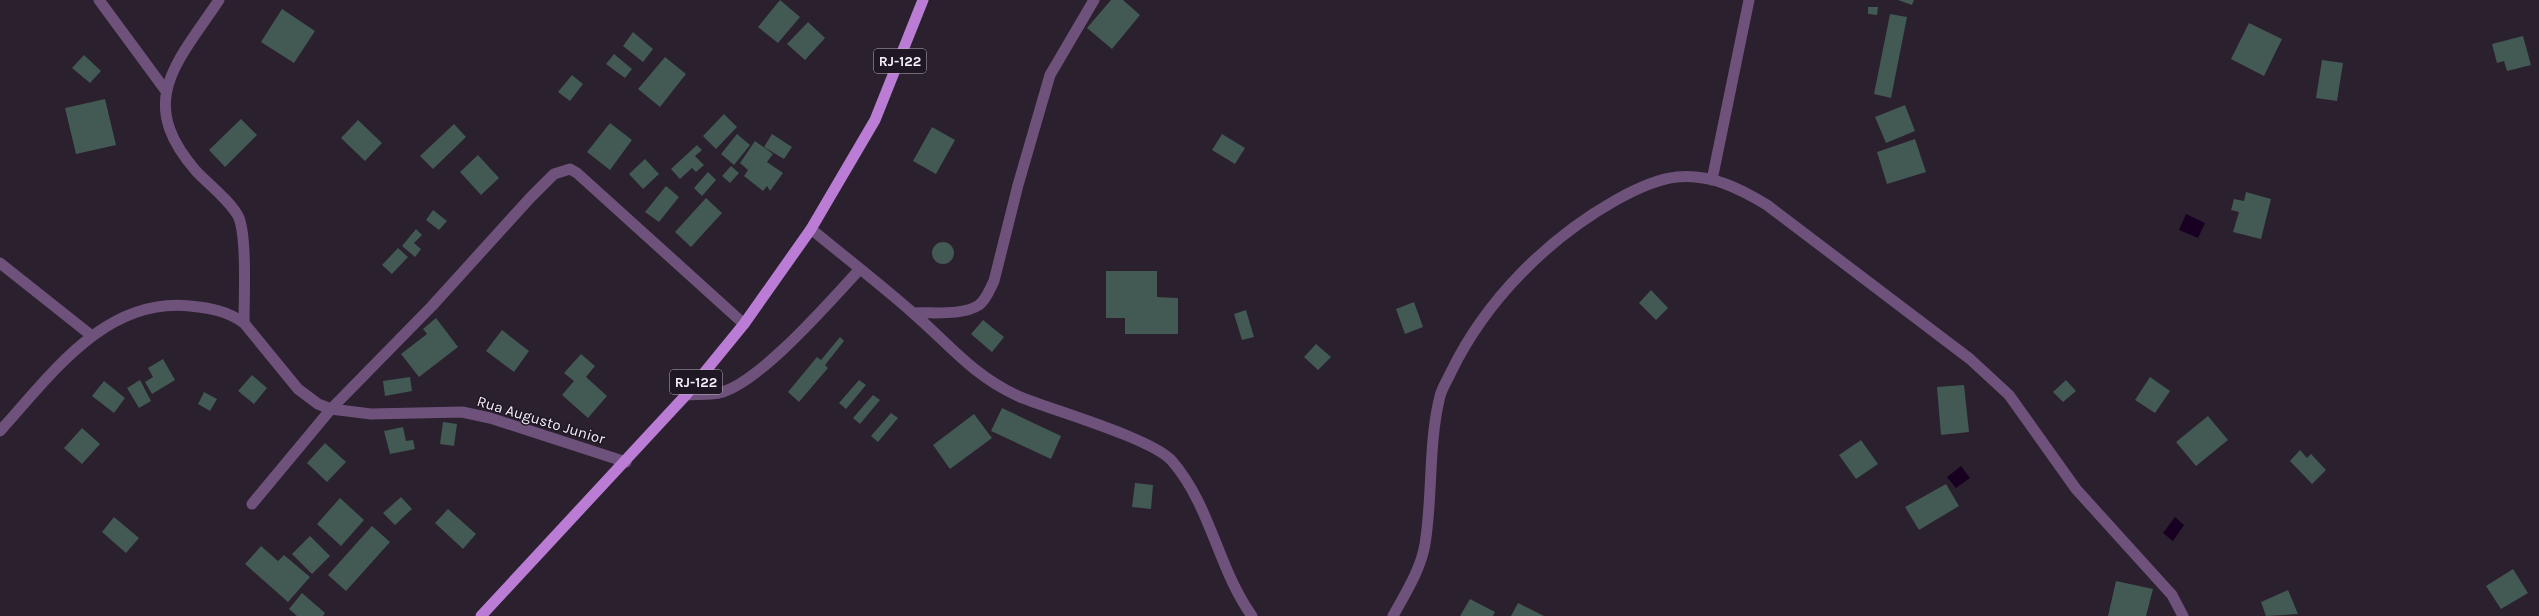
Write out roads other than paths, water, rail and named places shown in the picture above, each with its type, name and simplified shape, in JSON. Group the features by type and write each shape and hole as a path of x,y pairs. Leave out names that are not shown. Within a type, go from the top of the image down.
{"main road":[{"name":"RJ-122","path":"481,616 626,462 686,395 744,324 811,229 875,120 923,0"}],"street":[{"path":"99,0 166,91"},
{"path":"219,0 171,75 166,91 168,128 195,170 238,217 242,232 244,324"},
{"path":"914,313 966,310 980,305 987,295 994,281 1018,185 1050,75 1094,0"},
{"path":"1712,180 1749,0"},
{"path":"252,504 331,409 432,306 530,198 554,174 562,170 570,169 577,173 744,324"},
{"path":"1393,616 1417,569 1425,545 1433,443 1440,394 1471,334 1502,294 1552,245 1592,214 1637,189 1676,177 1700,177 1734,185 1767,205 1964,354 2009,395 2076,489 2172,595 2183,616"},
{"path":"811,229 914,313 972,370 1017,395 1148,445 1172,460 1194,491 1229,573 1252,616"},
{"path":"0,263 92,336"},
{"path":"686,395 719,393 737,385 789,344 860,269"},
{"name":"Rua Augusto Junior","path":"0,431 60,365 92,336 130,313 154,307 182,305 213,308 244,324 298,389 318,404 331,409 371,414 462,412 490,418 626,462"}]}
